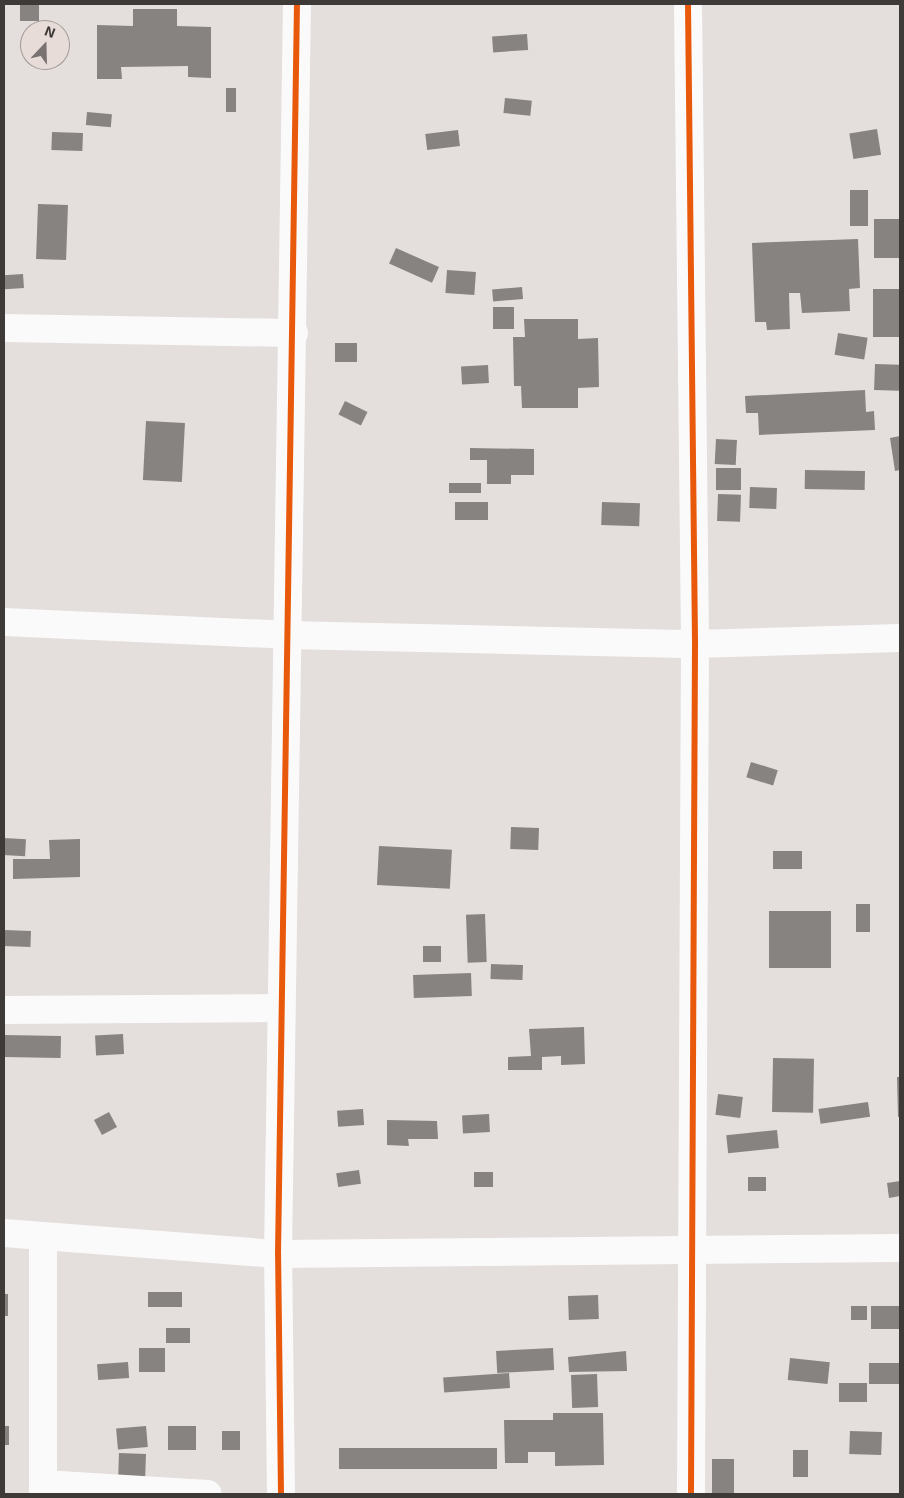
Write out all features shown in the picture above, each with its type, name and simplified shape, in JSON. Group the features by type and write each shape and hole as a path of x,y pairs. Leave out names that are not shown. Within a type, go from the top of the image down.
{"street":[{"path":"281,1494 278,1254 287,635 294,333 297,4"},
{"path":"688,4 695,644 691,1494"},
{"path":"4,328 294,333"},
{"path":"4,622 287,635 695,644 900,638"},
{"path":"4,1010 281,1008"},
{"path":"4,1233 278,1254 692,1248 900,1248"},
{"path":"43,1236 43,1489 208,1494"}],"building":[{"path":"20,4 39,4 39,20 20,20"},
{"path":"133,9 177,9 177,26 211,27 211,78 188,77 188,66 121,67 122,79 97,79 97,25 133,26"},
{"path":"527,34 528,50 493,52 492,36"},
{"path":"226,88 236,88 236,112 226,112"},
{"path":"505,98 532,101 530,116 503,113"},
{"path":"87,112 112,114 111,127 86,125"},
{"path":"877,129 881,155 853,159 849,133"},
{"path":"458,130 460,146 427,150 425,134"},
{"path":"52,132 83,133 82,151 51,150"},
{"path":"850,190 868,190 868,226 850,226"},
{"path":"38,204 68,205 66,260 36,259"},
{"path":"874,219 900,219 900,258 874,258"},
{"path":"858,239 860,288 849,289 850,311 802,313 800,293 789,293 790,329 767,330 766,322 755,322 752,243"},
{"path":"396,248 439,267 432,283 389,264"},
{"path":"447,270 476,272 474,295 445,293"},
{"path":"23,274 24,288 5,289 4,275"},
{"path":"522,287 523,299 493,302 492,290"},
{"path":"873,289 900,289 900,337 873,337"},
{"path":"493,307 514,307 514,329 493,329"},
{"path":"524,319 578,319 578,339 598,338 599,387 578,388 578,408 522,408 521,386 514,386 513,337 525,337"},
{"path":"838,333 868,338 864,359 835,355"},
{"path":"335,343 357,343 357,362 335,362"},
{"path":"875,364 900,365 899,391 874,390"},
{"path":"488,365 489,383 462,384 461,366"},
{"path":"865,390 866,412 874,411 875,430 759,435 758,413 746,413 745,396"},
{"path":"345,401 367,412 361,425 338,414"},
{"path":"146,421 185,423 182,482 143,480"},
{"path":"900,436 900,470 895,471 890,438"},
{"path":"716,439 737,440 736,465 715,464"},
{"path":"470,448 534,449 534,475 511,475 511,484 487,484 487,460 470,460"},
{"path":"716,468 741,468 741,490 716,490"},
{"path":"805,470 865,471 865,490 805,489"},
{"path":"449,483 481,483 481,493 449,493"},
{"path":"750,487 777,488 776,509 749,508"},
{"path":"718,494 741,495 740,522 717,521"},
{"path":"455,502 488,502 488,520 455,520"},
{"path":"602,502 640,503 639,526 601,525"},
{"path":"751,762 778,770 773,785 746,777"},
{"path":"511,827 539,828 538,850 510,849"},
{"path":"4,838 26,839 25,856 4,855"},
{"path":"80,839 80,877 13,879 13,859 50,859 49,840"},
{"path":"379,846 452,850 450,889 377,885"},
{"path":"773,851 802,851 802,869 773,869"},
{"path":"856,904 870,904 870,932 856,932"},
{"path":"769,911 831,911 831,968 769,968"},
{"path":"485,914 487,962 468,963 466,915"},
{"path":"4,930 31,931 30,947 4,946"},
{"path":"423,946 441,946 441,962 423,962"},
{"path":"491,964 523,965 522,980 490,979"},
{"path":"471,973 472,996 414,998 413,975"},
{"path":"584,1027 585,1064 561,1065 561,1056 542,1057 542,1070 508,1070 508,1057 531,1056 529,1029"},
{"path":"123,1034 124,1054 96,1055 95,1035"},
{"path":"4,1035 61,1036 61,1058 4,1057"},
{"path":"773,1058 814,1059 813,1113 772,1112"},
{"path":"897,1077 900,1077 900,1117 898,1117"},
{"path":"718,1094 743,1097 740,1118 715,1115"},
{"path":"868,1102 870,1117 821,1124 818,1109"},
{"path":"363,1109 364,1125 338,1127 337,1111"},
{"path":"109,1112 117,1127 102,1135 94,1120"},
{"path":"489,1114 490,1132 463,1133 462,1115"},
{"path":"387,1120 437,1121 438,1139 408,1139 409,1146 387,1145"},
{"path":"777,1130 779,1148 728,1153 726,1135"},
{"path":"359,1170 361,1184 338,1187 336,1173"},
{"path":"474,1172 493,1172 493,1187 474,1187"},
{"path":"748,1177 766,1177 766,1191 748,1191"},
{"path":"900,1181 900,1196 889,1198 887,1183"},
{"path":"148,1292 182,1292 182,1307 148,1307"},
{"path":"4,1294 8,1294 8,1316 4,1316"},
{"path":"598,1295 599,1319 569,1320 568,1296"},
{"path":"851,1306 867,1306 867,1320 851,1320"},
{"path":"871,1306 900,1306 900,1329 871,1329"},
{"path":"166,1328 190,1328 190,1343 166,1343"},
{"path":"139,1348 165,1348 165,1372 139,1372"},
{"path":"553,1348 554,1370 497,1373 496,1351"},
{"path":"626,1351 627,1371 569,1372 568,1357"},
{"path":"790,1358 830,1362 827,1384 788,1380"},
{"path":"128,1362 129,1378 98,1380 97,1364"},
{"path":"869,1363 900,1363 900,1384 869,1384"},
{"path":"509,1373 510,1388 444,1393 443,1378"},
{"path":"597,1374 598,1407 572,1408 571,1375"},
{"path":"839,1383 867,1383 867,1402 839,1402"},
{"path":"553,1413 603,1413 604,1465 555,1466 555,1452 528,1452 528,1463 505,1463 504,1420 553,1420"},
{"path":"4,1426 9,1426 9,1445 4,1445"},
{"path":"146,1426 148,1447 118,1450 116,1429"},
{"path":"168,1426 196,1426 196,1450 168,1450"},
{"path":"222,1431 240,1431 240,1450 222,1450"},
{"path":"850,1431 882,1432 881,1455 849,1454"},
{"path":"339,1448 497,1448 497,1469 339,1469"},
{"path":"793,1450 808,1450 808,1477 793,1477"},
{"path":"119,1453 146,1454 145,1488 118,1487"},
{"path":"712,1459 734,1459 734,1494 712,1494"}],"cycle path":[{"path":"281,1494 278,1254 297,4"},
{"path":"688,4 695,644 691,1494"}]}
